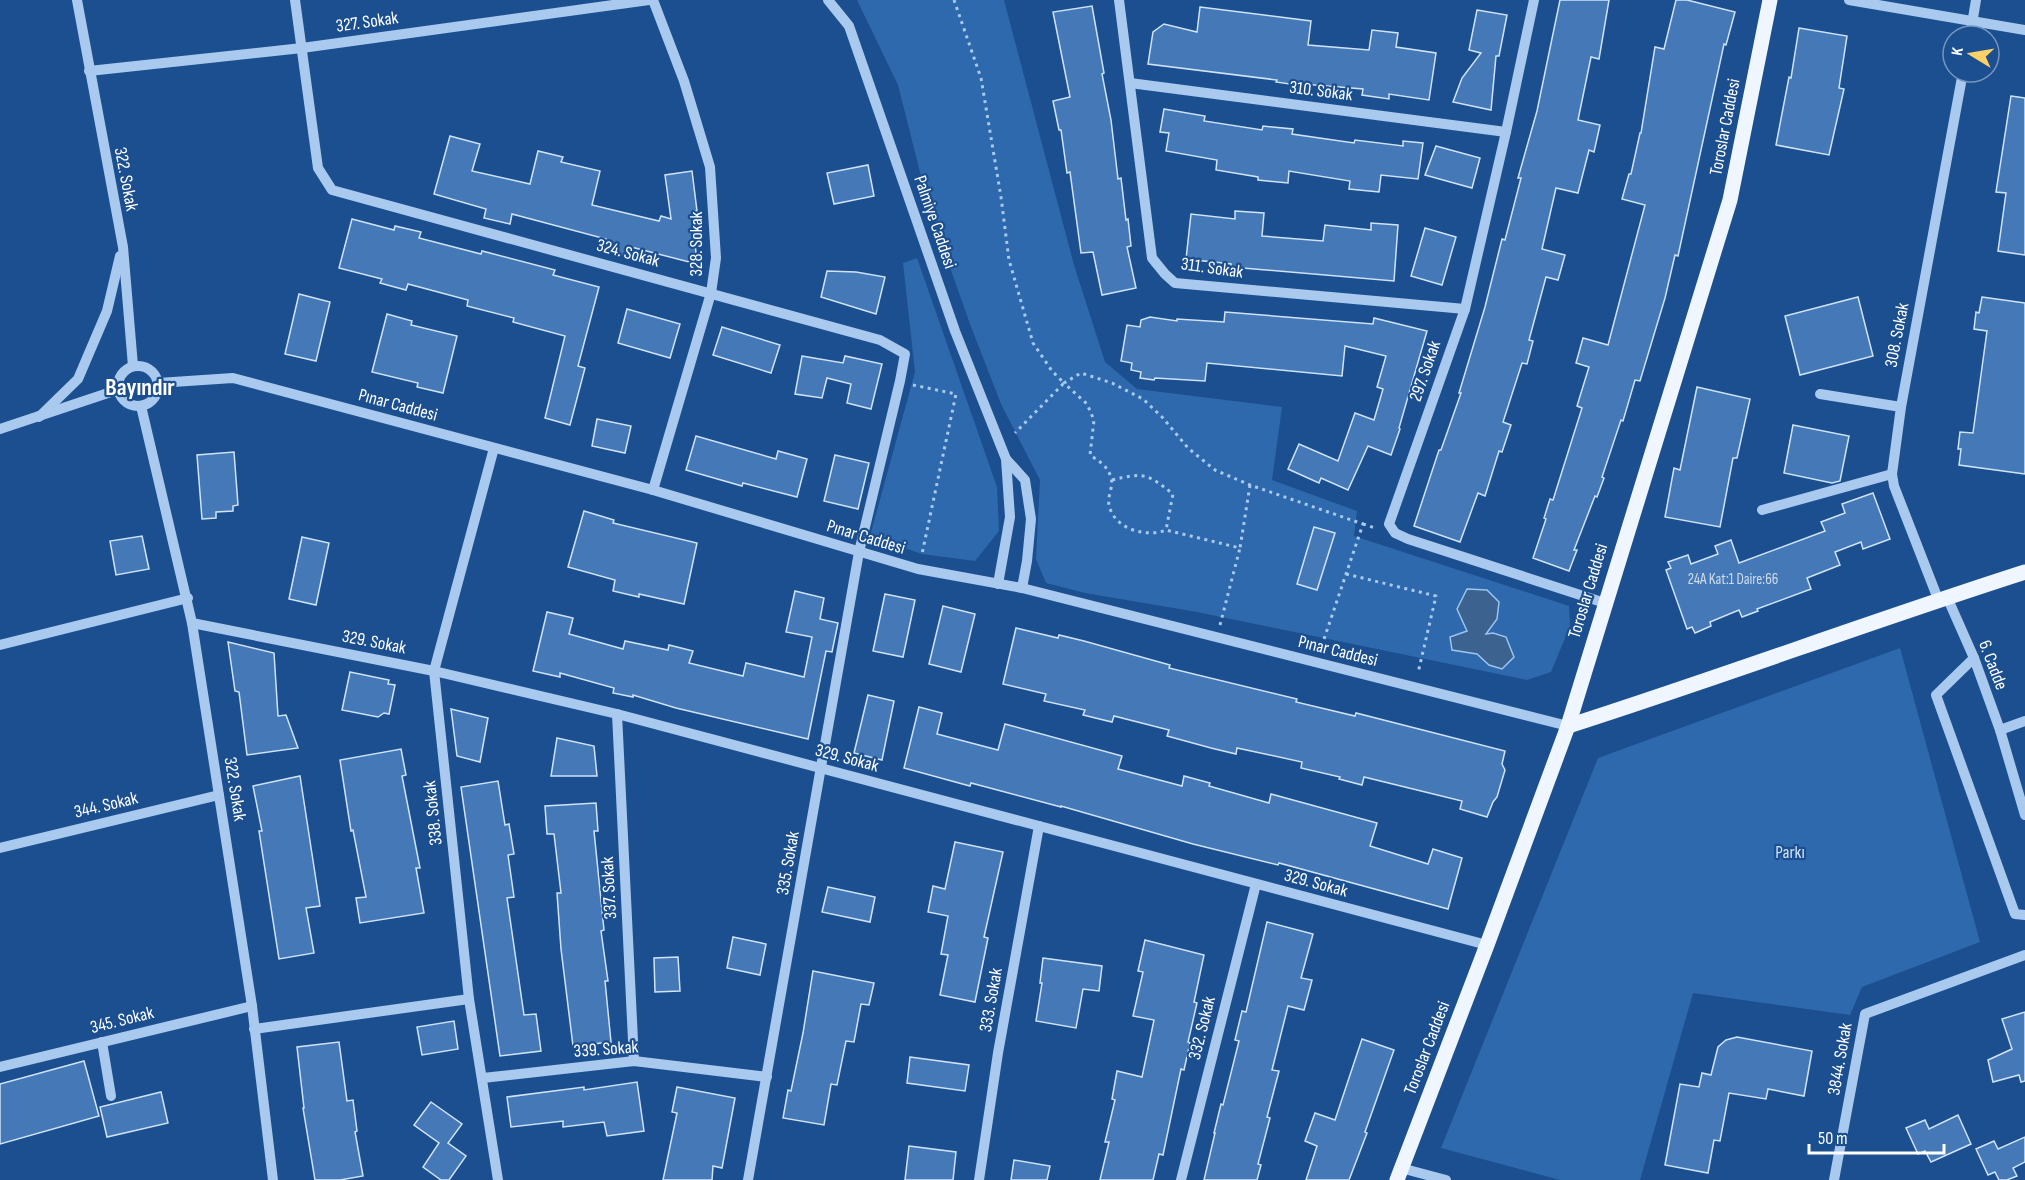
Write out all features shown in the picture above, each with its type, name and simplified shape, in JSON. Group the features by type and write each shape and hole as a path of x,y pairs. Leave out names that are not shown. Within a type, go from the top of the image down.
{"main road":[{"name":"Toroslar Caddesi","path":"1399,1174 1568,726 1730,200 1770,0"},
{"path":"1568,726 2025,572"}],"street":[{"name":"322. Sokak","path":"77,0 123,247 134,366"},
{"name":"324. Sokak","path":"295,0 318,168 333,190 880,340 905,354 859,552"},
{"name":"327. Sokak","path":"89,71 302,48 651,0"},
{"name":"328. Sokak","path":"651,0 684,81 710,167 716,258 711,293 653,490"},
{"name":"Palmiye Caddesi","path":"828,0 849,26 955,331 1006,459 1010,518 998,584"},
{"name":"311. Sokak","path":"1119,0 1152,258 1175,283 1465,309"},
{"name":"297. Sokak","path":"1534,0 1465,309 1389,524 1395,533 1408,539 1605,603"},
{"path":"1849,0 2025,30"},
{"path":"1972,24 1976,0"},
{"name":"310. Sokak","path":"1130,83 1506,132"},
{"name":"308. Sokak","path":"1943,598 1894,486 1892,474 1901,407 1961,84"},
{"path":"39,417 78,380 106,311 123,247"},
{"path":"134,366 152,371 158,383 156,395 141,406 129,405 117,390 117,384 123,372 134,366"},
{"name":"Pınar Caddesi","path":"158,383 233,378 653,490 918,569 1022,588 1568,726"},
{"path":"0,429 117,390"},
{"path":"1820,394 1901,407"},
{"name":"322. Sokak","path":"141,406 188,598 252,1006 273,1180"},
{"name":"338. Sokak","path":"494,448 434,671 469,999 498,1180"},
{"name":"Palmiye Caddesi","path":"1006,459 1025,480 1031,519 1022,588"},
{"path":"1762,510 1892,474"},
{"name":"335. Sokak","path":"748,1180 859,552"},
{"path":"0,645 188,598"},
{"name":"6. Cadde","path":"1943,598 1974,658 2000,730 2025,815"},
{"name":"329. Sokak","path":"192,623 434,671 617,714 1487,945"},
{"path":"1974,658 1936,695 2015,914 2025,915"},
{"name":"337. Sokak","path":"617,714 634,1061"},
{"path":"2000,730 2025,721"},
{"name":"344. Sokak","path":"0,848 219,795"},
{"name":"333. Sokak","path":"979,1180 998,1053 1039,826"},
{"name":"332. Sokak","path":"1181,1180 1256,884"},
{"name":"3844. Sokak","path":"1834,1180 1865,1014 2025,955"},
{"path":"254,1029 469,999"},
{"name":"345. Sokak","path":"0,1066 252,1006"},
{"path":"102,1042 111,1096"},
{"name":"339. Sokak","path":"483,1078 634,1061 767,1077"},
{"path":"1399,1174 1446,1180"}],"path":[{"path":"954,0 981,78 1001,196 1009,260 1033,343 1052,371 1087,404 1094,420 1090,454 1106,466 1112,480 1109,505 1119,523 1134,531 1156,534 1166,530 1240,548"},
{"path":"1016,432 1064,383 1081,373 1112,383 1143,399 1162,417 1188,448 1215,470 1250,485 1363,524 1316,663"},
{"path":"912,385 956,394 922,554"},
{"path":"1112,480 1136,474 1154,478 1173,494 1166,530"},
{"path":"1216,638 1240,548 1250,485"},
{"path":"1346,574 1436,596 1414,687"}],"green space":[{"path":"857,0 1004,0 1074,265 1105,362 1137,389 1282,407 1272,480 1357,511 1354,536 1569,606 1570,626 1551,672 1527,680 1197,612 1085,593 1046,583 1036,559 1040,480 1001,404 970,324 929,208 898,85"},
{"path":"917,258 997,487 999,531 975,561 922,554 870,536 915,372 903,263"},
{"name":"Parkı","path":"1900,648 1980,942 1862,987 1850,1015 1693,993 1640,1180 1560,1180 1441,1148 1598,758"}],"shaded area":[{"path":"1467,589 1487,590 1499,602 1497,619 1486,634 1493,633 1506,637 1514,657 1502,669 1489,665 1477,654 1452,650 1450,637 1467,631 1457,609"}],"building":[{"path":"1560,0 1609,0 1599,59 1591,57 1578,120 1600,125 1594,152 1589,150 1578,193 1556,188 1542,249 1565,255 1558,280 1546,277 1529,340 1533,341 1527,364 1522,363 1503,422 1511,425 1502,452 1499,451 1485,496 1478,493 1460,542 1414,526 1461,393 1459,393 1485,307 1502,239 1505,240 1521,178 1518,178 1537,111"},
{"path":"1676,0 1687,0 1735,12 1726,45 1724,44 1678,256 1675,255 1665,298 1640,381 1635,380 1623,421 1621,420 1602,477 1604,478 1574,550 1577,550 1569,571 1533,558 1550,499 1553,500 1582,408 1577,406 1589,367 1576,363 1583,338 1608,345 1645,205 1622,199 1641,133 1655,47 1664,49"},
{"path":"1092,6 1104,73 1102,74 1111,120 1118,179 1121,178 1126,220 1128,219 1131,246 1127,247 1136,288 1102,295 1093,252 1081,253 1070,172 1067,173 1061,130 1059,130 1053,101 1070,97 1053,12"},
{"path":"1200,7 1311,21 1308,45 1369,50 1372,30 1398,33 1396,47 1436,53 1429,100 1389,94 1389,99 1362,95 1363,89 1303,84 1303,86 1276,82 1277,80 1148,64 1153,32 1164,24 1197,32"},
{"path":"1477,10 1507,15 1499,56 1496,56 1491,110 1453,102 1462,78 1481,53 1469,50"},
{"path":"1799,28 1847,36 1839,88 1844,89 1829,155 1776,145"},
{"path":"2011,96 2025,98 2025,255 1998,251 2006,193 1996,192"},
{"path":"1164,109 1205,116 1204,121 1262,130 1263,126 1293,129 1292,134 1354,143 1355,140 1403,146 1403,141 1423,143 1418,179 1381,175 1379,192 1349,189 1350,181 1289,171 1288,183 1258,180 1258,177 1216,170 1217,160 1166,151 1169,133 1160,132"},
{"path":"450,136 480,144 472,171 530,184 538,151 563,157 561,162 600,171 592,205 659,221 661,216 671,219 665,175 692,171 697,211 692,211 697,264 631,247 629,257 603,250 606,239 512,214 510,224 484,218 486,209 434,194"},
{"path":"1436,146 1480,158 1472,188 1425,175"},
{"path":"868,165 874,196 834,204 827,173"},
{"path":"1235,211 1264,213 1262,236 1323,241 1325,225 1371,230 1371,223 1398,225 1394,281 1231,267 1231,264 1186,259 1191,214 1235,219"},
{"path":"352,219 394,230 395,226 421,232 419,238 555,270 553,275 599,287 578,366 585,368 570,425 545,418 565,336 513,322 514,318 467,306 468,300 408,284 406,290 380,283 382,279 339,268"},
{"path":"1425,228 1456,237 1442,285 1411,276"},
{"path":"827,271 856,272 885,277 876,314 821,297"},
{"path":"299,294 330,302 316,361 285,354"},
{"path":"1858,297 1873,356 1800,375 1785,316"},
{"path":"1982,297 2025,303 2025,474 1959,465 1960,432 1973,433 1987,331 1974,329 1976,312 1979,313"},
{"path":"627,309 680,324 670,358 618,343"},
{"path":"1225,312 1373,324 1374,318 1427,331 1391,455 1368,446 1348,490 1321,478 1319,483 1288,469 1299,444 1338,461 1355,413 1374,420 1383,389 1377,387 1386,356 1345,346 1342,376 1207,363 1205,381 1140,378 1141,372 1131,370 1132,363 1121,361 1127,325 1140,327 1141,320 1150,317 1177,321 1177,319 1224,322"},
{"path":"387,314 412,321 411,325 457,336 443,393 417,387 418,383 372,372"},
{"path":"722,327 780,345 771,373 713,355"},
{"path":"802,356 843,363 845,356 882,364 871,409 847,403 851,384 827,378 822,398 795,394"},
{"path":"1697,387 1750,399 1737,458 1733,458 1720,527 1665,517 1674,468 1680,470"},
{"path":"597,419 631,426 625,453 592,446"},
{"path":"1793,425 1849,436 1840,481 1832,483 1784,473"},
{"path":"696,436 776,459 778,451 807,459 797,497 743,483 742,486 686,470"},
{"path":"234,452 238,505 233,506 233,511 216,512 216,518 202,519 197,455"},
{"path":"835,455 869,463 858,509 824,501"},
{"path":"1873,493 1890,539 1863,549 1861,542 1835,552 1840,565 1807,578 1811,589 1742,617 1739,610 1710,622 1711,626 1695,633 1692,627 1687,629 1666,570 1671,568 1668,562 1688,555 1691,564 1718,554 1715,546 1731,540 1739,563 1825,531 1821,522 1845,513 1842,504"},
{"path":"584,511 614,520 613,523 697,543 684,604 613,591 615,580 568,567"},
{"path":"1314,527 1335,533 1317,590 1297,584"},
{"path":"142,536 149,569 116,575 110,541"},
{"path":"302,537 329,543 316,605 289,599"},
{"path":"795,591 824,598 820,619 838,623 832,652 826,651 808,739 676,708 633,695 633,697 613,693 614,688 560,673 560,677 533,671 547,612 573,618 569,634 623,649 625,641 668,650 669,645 693,651 689,663 743,676 746,663 804,677 812,637 786,632"},
{"path":"885,594 915,600 903,657 873,651"},
{"path":"943,606 975,614 961,672 929,664"},
{"path":"1016,628 1058,638 1059,635 1084,641 1170,665 1169,668 1297,699 1296,702 1355,716 1356,713 1505,751 1502,764 1505,770 1497,797 1487,817 1460,809 1462,801 1364,777 1362,785 1339,779 1340,777 1301,768 1302,762 1237,748 1236,754 1167,736 1169,730 1114,716 1112,722 1083,715 1085,710 1044,701 1046,694 1003,684"},
{"path":"228,642 274,653 278,716 286,715 298,748 247,755 239,692 235,691"},
{"path":"350,672 389,680 388,684 395,685 389,714 384,713 378,717 342,710"},
{"path":"868,695 894,701 882,760 854,753"},
{"path":"919,707 942,713 937,734 998,750 1005,724 1122,756 1118,769 1182,786 1184,776 1210,783 1209,786 1269,803 1271,794 1377,823 1370,846 1428,864 1433,849 1462,858 1448,909 1279,863 1278,865 1193,844 1061,806 971,783 970,786 904,768"},
{"path":"451,709 488,718 480,762 457,756"},
{"path":"557,738 594,746 597,776 551,776"},
{"path":"401,749 406,775 402,776 420,868 416,868 424,913 360,923 356,898 366,897 353,830 351,831 340,760"},
{"path":"300,776 320,906 306,908 314,953 279,959 259,831 262,831 253,786"},
{"path":"498,781 505,825 509,824 514,854 508,855 514,897 507,898 524,1015 536,1014 541,1051 500,1056 461,787"},
{"path":"596,803 598,831 594,831 604,930 601,931 608,981 605,981 611,1042 573,1046 561,949 557,893 561,893 554,834 547,834 545,806"},
{"path":"955,842 1003,852 984,937 988,938 975,1002 940,995 948,955 941,954 948,916 928,912 933,886 945,889"},
{"path":"828,887 875,897 870,922 822,912"},
{"path":"1267,922 1313,934 1301,978 1312,980 1304,1010 1288,1006 1272,1070 1279,1071 1267,1117 1270,1118 1258,1164 1261,1165 1257,1180 1204,1180 1221,1104 1223,1105 1239,1041 1235,1040 1242,1011 1246,1012"},
{"path":"733,937 766,944 760,975 727,968"},
{"path":"1145,940 1204,955 1194,1002 1197,1003 1188,1042 1190,1043 1184,1070 1181,1069 1163,1155 1159,1154 1153,1180 1100,1180 1109,1142 1105,1142 1115,1100 1112,1099 1117,1071 1142,1077 1154,1020 1133,1016 1143,972 1138,971"},
{"path":"678,957 680,991 655,992 654,958"},
{"path":"1043,958 1102,966 1099,991 1083,989 1076,1028 1036,1021"},
{"path":"813,971 874,983 869,1005 861,1004 854,1042 846,1041 837,1085 831,1084 824,1125 783,1118 803,1033"},
{"path":"2025,1012 2025,1081 2021,1082 2019,1075 1993,1082 1988,1060 2012,1049 2002,1019"},
{"path":"454,1021 458,1049 422,1055 417,1027"},
{"path":"1737,1037 1812,1051 1804,1096 1768,1089 1766,1099 1729,1093 1720,1141 1714,1140 1708,1173 1665,1165 1680,1084 1699,1087 1702,1073 1711,1075 1718,1047 1726,1040"},
{"path":"1362,1039 1394,1050 1349,1180 1306,1180 1317,1146 1305,1141 1315,1113 1335,1120"},
{"path":"339,1042 347,1101 353,1100 357,1131 355,1132 363,1176 340,1180 315,1180 303,1108 297,1047"},
{"path":"910,1057 969,1065 965,1091 907,1083"},
{"path":"84,1061 99,1116 0,1144 0,1084"},
{"path":"637,1082 644,1131 607,1136 604,1122 563,1127 563,1121 511,1127 507,1097 584,1087 584,1090"},
{"path":"677,1087 735,1098 722,1168 713,1166 712,1180 663,1180 677,1113 672,1112"},
{"path":"161,1092 168,1123 107,1137 100,1107"},
{"path":"431,1102 462,1124 448,1143 466,1156 449,1180 441,1180 423,1167 439,1143 414,1125"},
{"path":"1958,1115 1971,1144 1931,1162 1925,1151 1918,1154 1906,1128 1925,1120 1929,1129"},
{"path":"2025,1137 2025,1162 2013,1168 2017,1176 1999,1180 1995,1172 1988,1175 1976,1149 1994,1141 1998,1149"},
{"path":"909,1146 956,1152 953,1180 905,1180"},
{"path":"1014,1160 1050,1166 1047,1180 1011,1180"}],"district":[{"name":"Bayındır","path":"140,387"}]}
